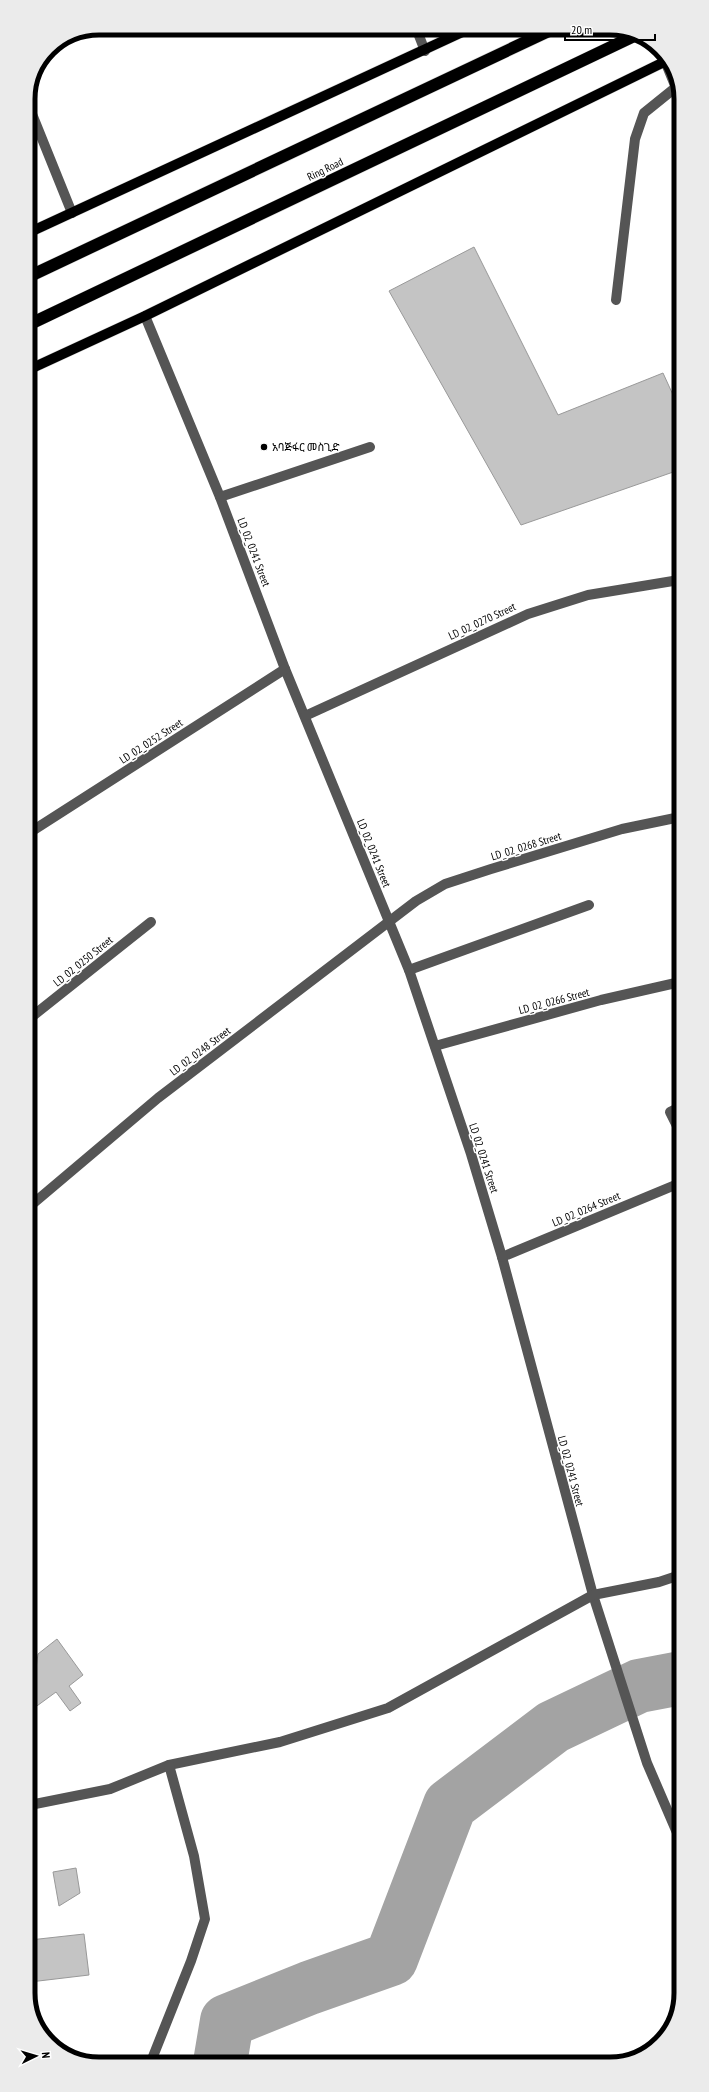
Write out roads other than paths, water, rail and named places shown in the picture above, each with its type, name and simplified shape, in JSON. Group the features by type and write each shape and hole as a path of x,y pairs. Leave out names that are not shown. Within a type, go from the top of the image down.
{"highway":[{"path":"35,274 540,35"},
{"name":"Ring Road","path":"35,322 629,38"}],"main road":[{"path":"35,230 457,35"},
{"path":"35,367 146,316 663,63"}],"street":[{"path":"419,35 425,51"},
{"path":"616,300 634,139 644,113 673,94"},
{"path":"35,121 72,213"},
{"name":"LD_02_0241 Street","path":"146,316 220,497 286,669 409,970 435,1046 502,1257 593,1595 605,1628 647,1763 674,1826"},
{"path":"220,497 370,447"},
{"name":"LD_02_0270 Street","path":"305,716 528,614 588,595 674,581"},
{"name":"LD_02_0252 Street","path":"35,829 286,669"},
{"name":"LD_02_0268 Street","path":"390,921 416,900 445,884 622,829 674,818"},
{"path":"409,970 589,905"},
{"name":"LD_02_0248 Street","path":"35,1202 158,1098 390,921"},
{"name":"LD_02_0250 Street","path":"35,1014 151,922"},
{"name":"LD_02_0266 Street","path":"435,1046 601,1000 674,983"},
{"path":"674,1110 670,1112 674,1120"},
{"name":"LD_02_0264 Street","path":"502,1257 674,1185"},
{"path":"35,1804 110,1789 169,1764 280,1742 388,1708 593,1595 674,1576"},
{"path":"153,2057 191,1961 205,1919 194,1856 169,1764"}],"waterway":[{"path":"221,2057 227,2021 309,1988 391,1959 450,1805 553,1727 639,1686 674,1679"}],"place":[{"name":"አባጅፋር መስጊድ","path":"264,447"}]}
